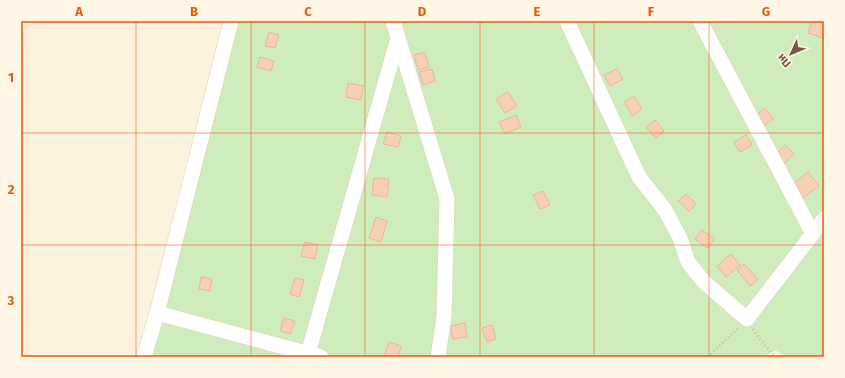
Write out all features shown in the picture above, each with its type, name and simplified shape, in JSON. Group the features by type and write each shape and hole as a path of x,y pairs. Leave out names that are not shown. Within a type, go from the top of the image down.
{"lane":[{"path":"144,357 157,313 231,21"},
{"path":"393,21 447,199 444,316 438,357"},
{"path":"567,21 639,177 665,210 680,238 688,262 704,282 747,319 824,219"},
{"path":"700,21 813,234"},
{"path":"157,313 312,356 398,38"}],"path":[{"path":"708,357 747,319 762,342 775,357"}],"green space":[{"path":"238,21 824,21 824,357 783,357 776,350 762,357 145,357"}],"building":[{"path":"812,21 824,24 823,38 808,33"},
{"path":"269,32 279,35 275,48 265,46"},
{"path":"425,52 429,67 418,70 414,55"},
{"path":"260,57 274,61 271,71 257,67"},
{"path":"432,69 435,81 423,85 419,72"},
{"path":"617,69 623,79 610,86 604,75"},
{"path":"348,83 363,86 361,100 346,97"},
{"path":"508,92 517,106 505,113 496,99"},
{"path":"634,96 642,109 632,116 624,102"},
{"path":"765,108 773,119 764,126 756,115"},
{"path":"516,115 521,127 505,134 499,122"},
{"path":"655,120 664,131 656,138 646,127"},
{"path":"387,132 401,136 398,147 383,144"},
{"path":"746,135 752,145 740,152 734,142"},
{"path":"785,145 794,154 785,163 776,154"},
{"path":"808,172 819,186 803,198 792,185"},
{"path":"374,178 389,179 387,197 372,195"},
{"path":"543,191 550,205 540,209 533,195"},
{"path":"686,194 696,204 689,211 678,201"},
{"path":"376,217 387,221 381,242 369,238"},
{"path":"702,230 715,239 708,248 695,239"},
{"path":"305,242 318,245 315,259 301,256"},
{"path":"731,254 740,265 726,277 717,266"},
{"path":"744,264 758,279 750,286 737,270"},
{"path":"201,277 212,279 210,291 199,289"},
{"path":"295,278 304,280 299,297 290,294"},
{"path":"284,318 295,321 290,334 280,331"},
{"path":"465,323 467,337 453,339 450,326"},
{"path":"492,325 496,339 487,342 482,328"},
{"path":"389,342 401,346 398,357 384,357"}]}
